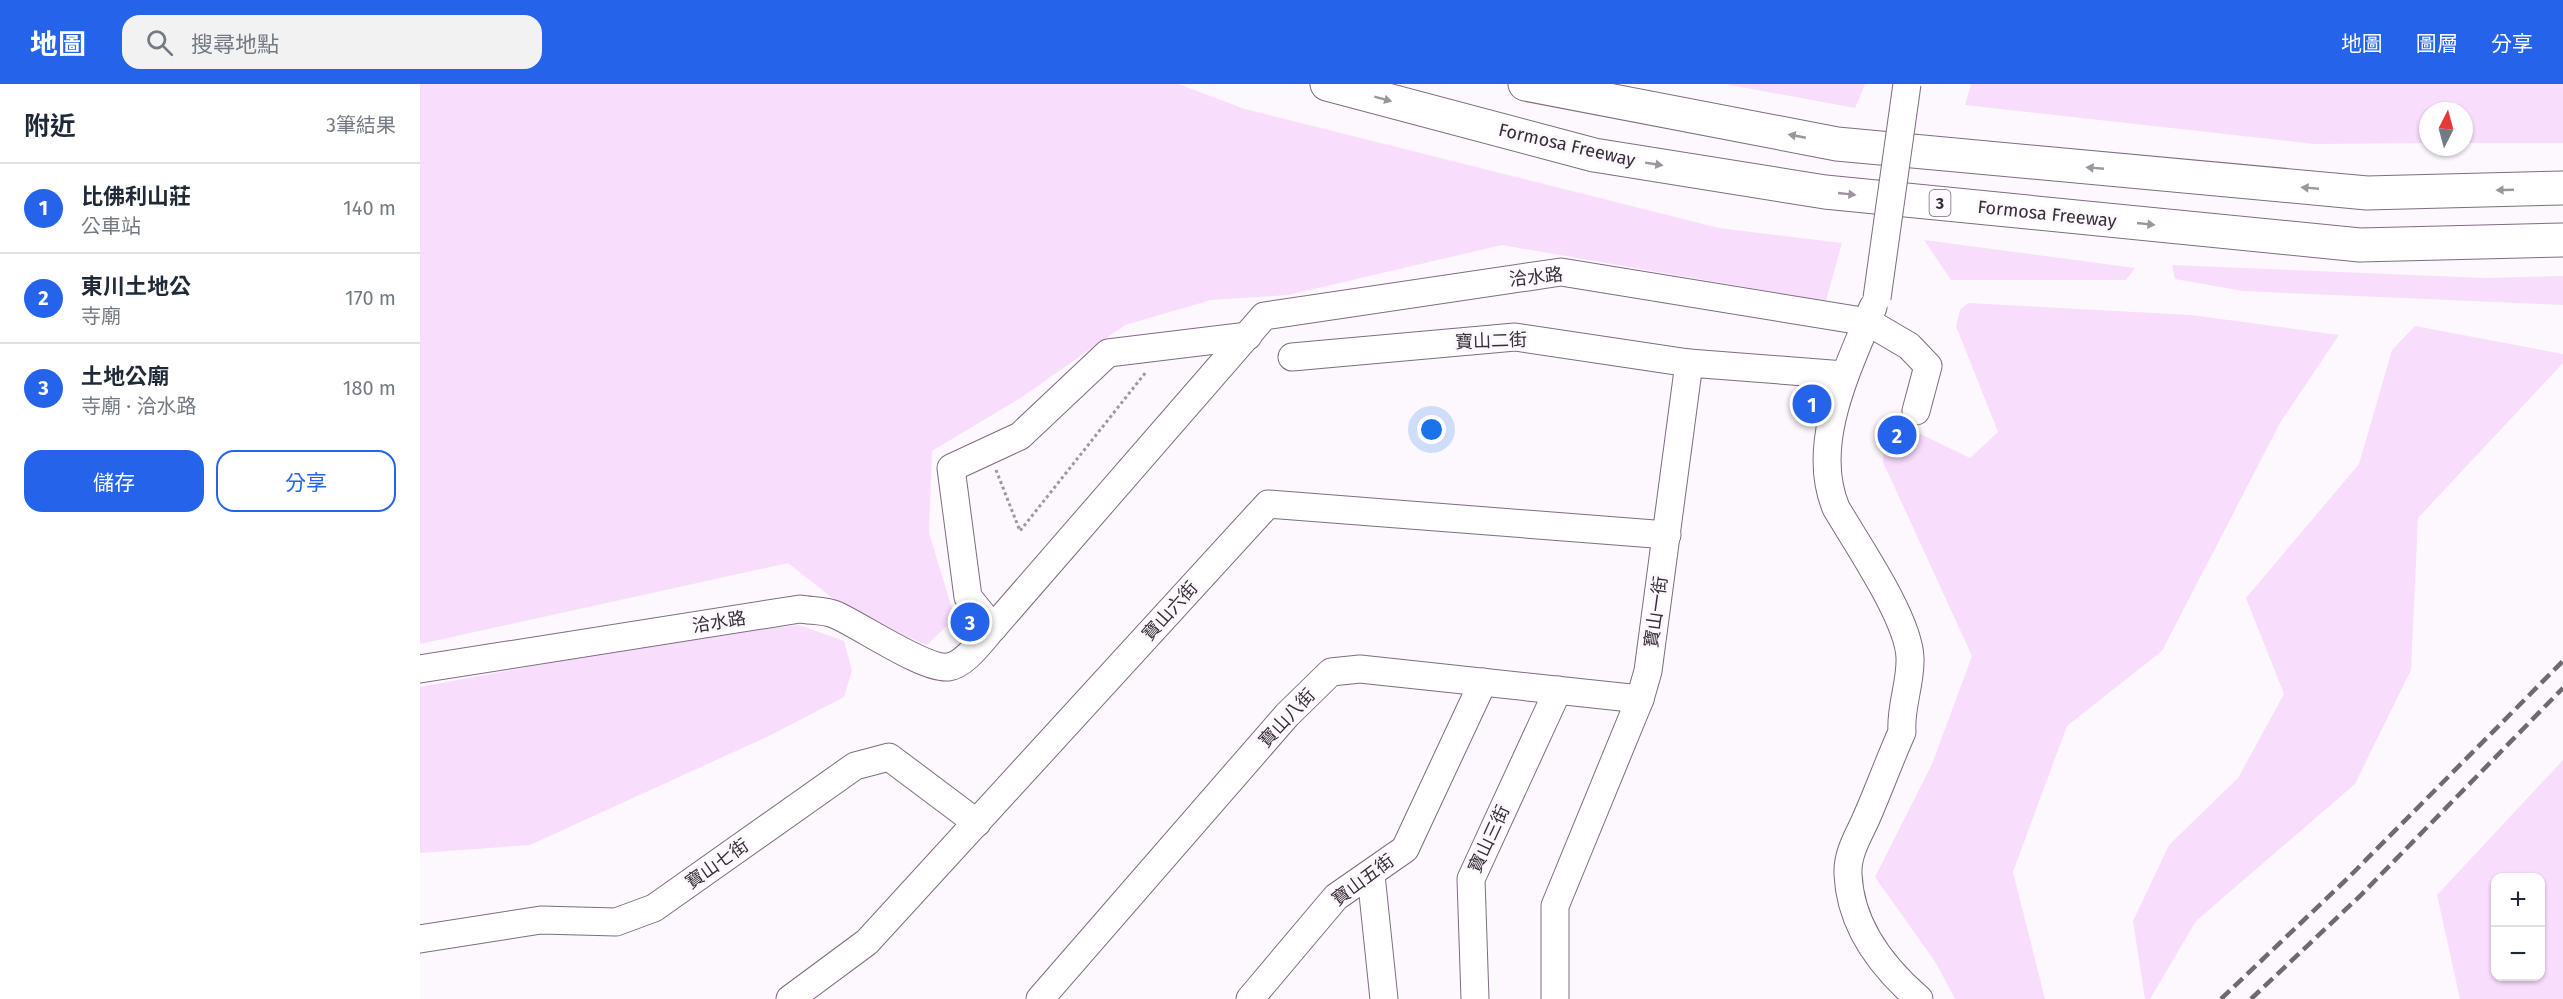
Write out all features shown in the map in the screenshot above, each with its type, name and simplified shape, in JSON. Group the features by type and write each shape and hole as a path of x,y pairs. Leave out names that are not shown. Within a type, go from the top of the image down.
{"highway":[{"name":"Formosa Freeway","path":"1327,84 1594,155 1824,192 2360,245 2563,240"},
{"path":"1525,84 1848,145 2367,194 2563,188"}],"street":[{"path":"1907,84 1872,310 1844,375 1828,442 1828,488 1836,508 1903,627 1910,657 1901,720 1902,732 1853,844 1848,873 1856,916 1873,950 1904,986 1919,999"},
{"name":"洽水路","path":"420,669 800,609 833,614 882,638 918,661 948,667 959,663 993,628 1264,316 1561,272 1872,310"},
{"path":"1872,310 1928,366 1916,411"},
{"path":"993,628 968,597 951,468 1020,436 1108,353 1248,336"},
{"name":"寶山二街","path":"1292,357 1515,337 1689,363"},
{"path":"1689,363 1844,375"},
{"name":"寶山一街","path":"1555,999 1555,906 1640,699 1648,671 1689,363"},
{"name":"寶山六街","path":"790,999 867,942 1268,504 1666,535"},
{"name":"寶山八街","path":"1040,999 1287,715 1331,672 1360,669 1640,699"},
{"name":"寶山五街","path":"1250,999 1336,897 1371,875 1405,849 1483,682"},
{"name":"寶山三街","path":"1475,999 1471,879 1558,690"},
{"name":"寶山七街","path":"420,939 541,920 616,922 654,908 855,766 889,756 977,823"},
{"path":"1371,875 1384,999"}],"path":[{"path":"988,451 1020,531 1166,347"}],"shaded area":[{"path":"420,84 1178,84 1245,109 1719,228 1842,243 1826,301 1502,245 1288,295 1211,300 1125,325 1019,399 932,451 929,533 955,618 927,645 854,615 788,563 420,644"},
{"path":"1725,84 1865,84 1855,108"},
{"path":"1971,84 2563,84 2563,143 2473,143 2473,102 2419,102 2419,143 2314,144 1965,105"},
{"path":"1924,240 2135,268 2126,280 1951,280"},
{"path":"2172,265 2486,278 2563,276 2563,305 2243,291 2175,279"},
{"path":"1968,303 2191,315 2339,335 2280,423 2162,651 2067,726 2013,872 2045,999 1955,999 1936,963 1875,877 1932,764 1972,656 1883,462 1886,417 1970,458 1998,432 1956,326 1960,310"},
{"path":"2415,326 2563,354 2563,363 2418,518 2411,670 2355,784 2196,921 2150,999 2145,999 2133,921 2169,845 2238,778 2284,694 2246,598 2359,464 2392,350"},
{"path":"799,625 844,641 852,670 844,697 771,735 530,845 420,853 420,687 667,641"},
{"path":"2563,760 2563,999 2460,999 2437,895"}],"railway":[{"path":"2221,999 2348,878 2563,661"},
{"path":"2251,999 2360,896 2563,688"}],"place":[{"name":"比佛利山莊","path":"1812,404"},
{"name":"東川土地公","path":"1897,435"},
{"name":"土地公廟","path":"970,622"}]}
